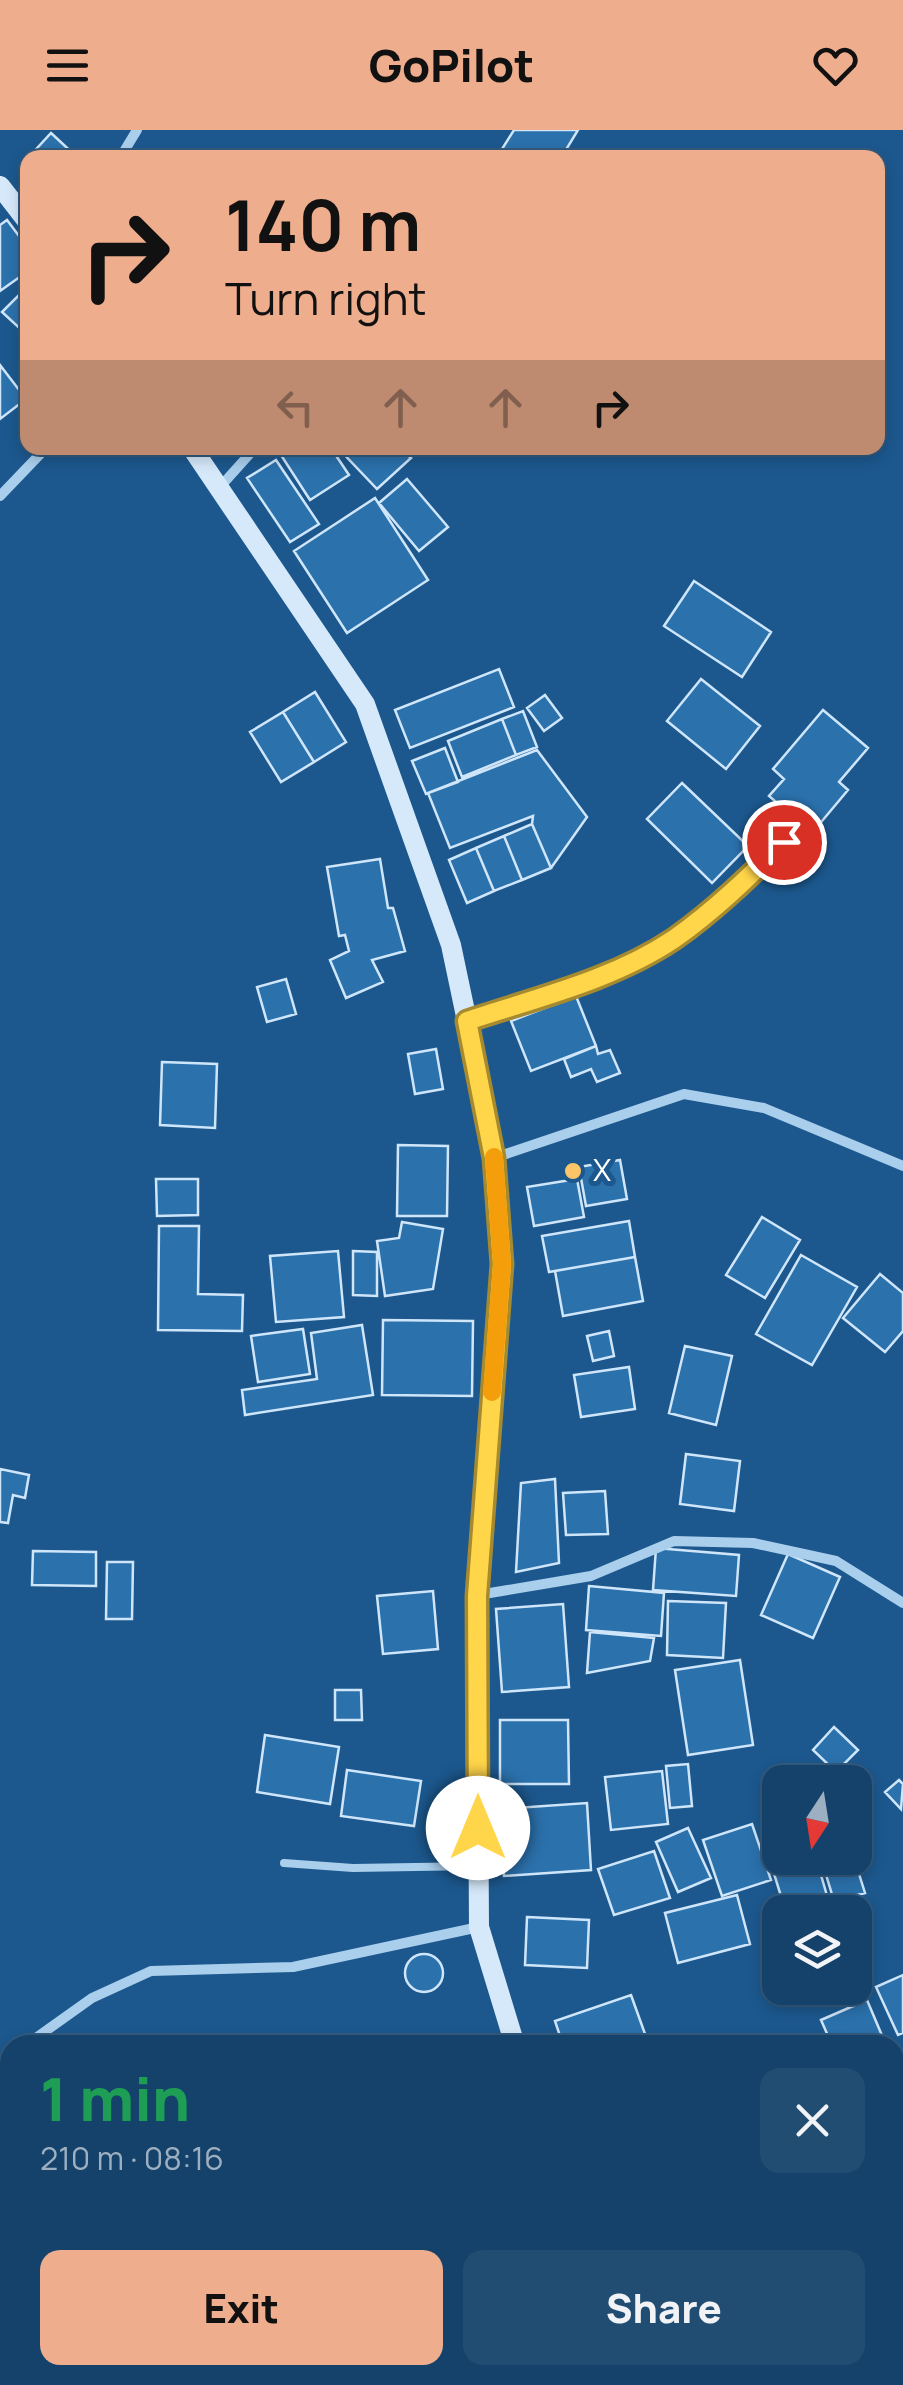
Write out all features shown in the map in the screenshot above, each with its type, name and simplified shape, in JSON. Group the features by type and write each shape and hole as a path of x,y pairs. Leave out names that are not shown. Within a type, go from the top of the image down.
{"street":[{"path":"0,186 20,212"},
{"path":"0,496 39,455"},
{"path":"197,455 364,704 452,944 494,1158 502,1264 477,1596 478,1927 512,2035"},
{"path":"219,488 249,455"},
{"path":"467,1021 592,980 672,940 743,883 784,842"},
{"path":"494,1158 684,1094 764,1108 903,1166"},
{"path":"477,1596 591,1576 674,1541 753,1543 836,1560 903,1602"},
{"path":"40,2035 92,1998 151,1971 293,1967 478,1927"}],"lane":[{"path":"284,1862 353,1868 478,1866"}],"building":[{"path":"514,130 578,130 566,150 502,149"},
{"path":"51,133 69,150 35,150"},
{"path":"7,220 20,237 20,277 0,291 0,225"},
{"path":"20,294 20,329 2,312"},
{"path":"0,365 20,391 20,404 0,419"},
{"path":"281,455 336,455 349,475 310,500"},
{"path":"345,455 411,458 377,489"},
{"path":"276,460 319,524 290,542 247,478"},
{"path":"407,479 448,527 419,551 379,503"},
{"path":"375,498 428,580 347,633 294,551"},
{"path":"694,581 771,632 742,677 664,626"},
{"path":"499,669 514,707 410,748 395,710"},
{"path":"701,679 760,726 726,769 667,721"},
{"path":"315,692 346,742 314,762 283,712"},
{"path":"545,695 562,718 544,731 527,708"},
{"path":"823,710 868,748 839,782 848,790 812,833 769,796 784,779 773,769"},
{"path":"523,711 537,747 516,755 502,719"},
{"path":"283,712 314,762 281,782 250,732"},
{"path":"502,719 516,755 462,777 448,741"},
{"path":"445,748 458,782 426,794 412,761"},
{"path":"537,750 587,817 551,868 532,824 533,816 450,848 428,793"},
{"path":"682,783 748,846 712,883 647,819"},
{"path":"532,824 551,868 522,880 504,836"},
{"path":"504,836 522,880 494,891 476,848"},
{"path":"476,848 494,891 467,903 449,860"},
{"path":"380,859 388,908 393,908 405,951 372,960 383,982 346,998 330,960 349,951 345,935 339,936 327,867"},
{"path":"286,979 296,1014 267,1022 257,987"},
{"path":"576,996 596,1046 531,1071 511,1021"},
{"path":"596,1046 598,1054 610,1050 620,1073 597,1082 591,1069 571,1077 564,1059"},
{"path":"436,1049 443,1089 415,1094 408,1054"},
{"path":"162,1062 217,1064 215,1128 160,1125"},
{"path":"398,1145 448,1146 447,1216 397,1216"},
{"path":"620,1160 627,1199 586,1206 579,1167"},
{"path":"156,1179 198,1179 198,1215 157,1216"},
{"path":"577,1179 584,1217 534,1226 527,1187"},
{"path":"762,1217 800,1240 765,1298 726,1275"},
{"path":"629,1221 635,1257 549,1272 542,1236"},
{"path":"402,1222 443,1229 433,1289 385,1296 377,1241 399,1238"},
{"path":"159,1226 199,1226 198,1294 243,1295 242,1331 158,1330"},
{"path":"338,1251 344,1317 276,1322 270,1256"},
{"path":"353,1251 377,1252 377,1296 353,1295"},
{"path":"801,1255 857,1287 812,1365 756,1334"},
{"path":"635,1257 643,1301 563,1316 555,1271"},
{"path":"880,1274 903,1293 903,1331 885,1352 843,1318"},
{"path":"383,1320 473,1321 472,1396 382,1395"},
{"path":"362,1325 373,1395 245,1415 242,1390 317,1379 311,1333"},
{"path":"303,1329 310,1374 258,1382 251,1336"},
{"path":"609,1331 614,1356 593,1361 587,1336"},
{"path":"685,1346 732,1356 716,1425 669,1413"},
{"path":"629,1367 635,1409 581,1417 574,1375"},
{"path":"686,1454 740,1461 734,1511 680,1504"},
{"path":"0,1469 29,1475 25,1498 13,1495 8,1523 0,1522"},
{"path":"555,1479 559,1563 516,1572 521,1483"},
{"path":"605,1491 608,1534 566,1535 563,1493"},
{"path":"656,1548 739,1555 736,1596 653,1590"},
{"path":"33,1551 96,1552 96,1586 32,1585"},
{"path":"788,1554 840,1577 813,1638 761,1615"},
{"path":"107,1562 133,1562 132,1619 106,1619"},
{"path":"589,1586 664,1593 661,1636 586,1630"},
{"path":"433,1591 438,1649 383,1654 377,1596"},
{"path":"668,1601 726,1603 723,1658 667,1655"},
{"path":"563,1604 569,1687 502,1692 496,1609"},
{"path":"590,1632 654,1638 650,1661 587,1673"},
{"path":"740,1660 753,1745 688,1755 675,1670"},
{"path":"335,1690 361,1690 362,1720 335,1720"},
{"path":"500,1720 568,1720 569,1784 500,1784"},
{"path":"834,1727 858,1750 843,1765 829,1765 813,1750"},
{"path":"265,1735 339,1747 330,1804 257,1792"},
{"path":"688,1764 692,1806 670,1808 666,1766"},
{"path":"347,1770 421,1781 414,1826 341,1816"},
{"path":"662,1771 668,1824 611,1830 605,1777"},
{"path":"899,1780 903,1784 901,1809 885,1792"},
{"path":"587,1803 591,1870 504,1876 499,1809"},
{"path":"752,1824 762,1853 762,1875 769,1875 771,1880 722,1896 703,1840"},
{"path":"688,1828 711,1878 678,1892 656,1842"},
{"path":"654,1851 670,1898 614,1915 598,1869"},
{"path":"774,1875 821,1875 827,1895 781,1895"},
{"path":"826,1875 859,1875 865,1893 832,1895"},
{"path":"737,1895 750,1944 678,1963 665,1913"},
{"path":"527,1917 589,1920 587,1968 525,1965"},
{"path":"424,1954 438,1959 443,1973 438,1987 424,1992 410,1987 405,1973 410,1959"},
{"path":"903,1975 903,2033 898,2035 876,1987"},
{"path":"631,1995 645,2035 560,2035 555,2021"},
{"path":"856,2005 869,2005 882,2035 828,2035 821,2020"}],"slow traffic":[{"path":"492,1392 502,1264 494,1157"}],"place":[{"name":"X","path":"573,1171"}],"route":[{"path":"478,1828 477,1596 502,1264 494,1158 467,1021 592,980 672,940 743,883 784,842"}]}
